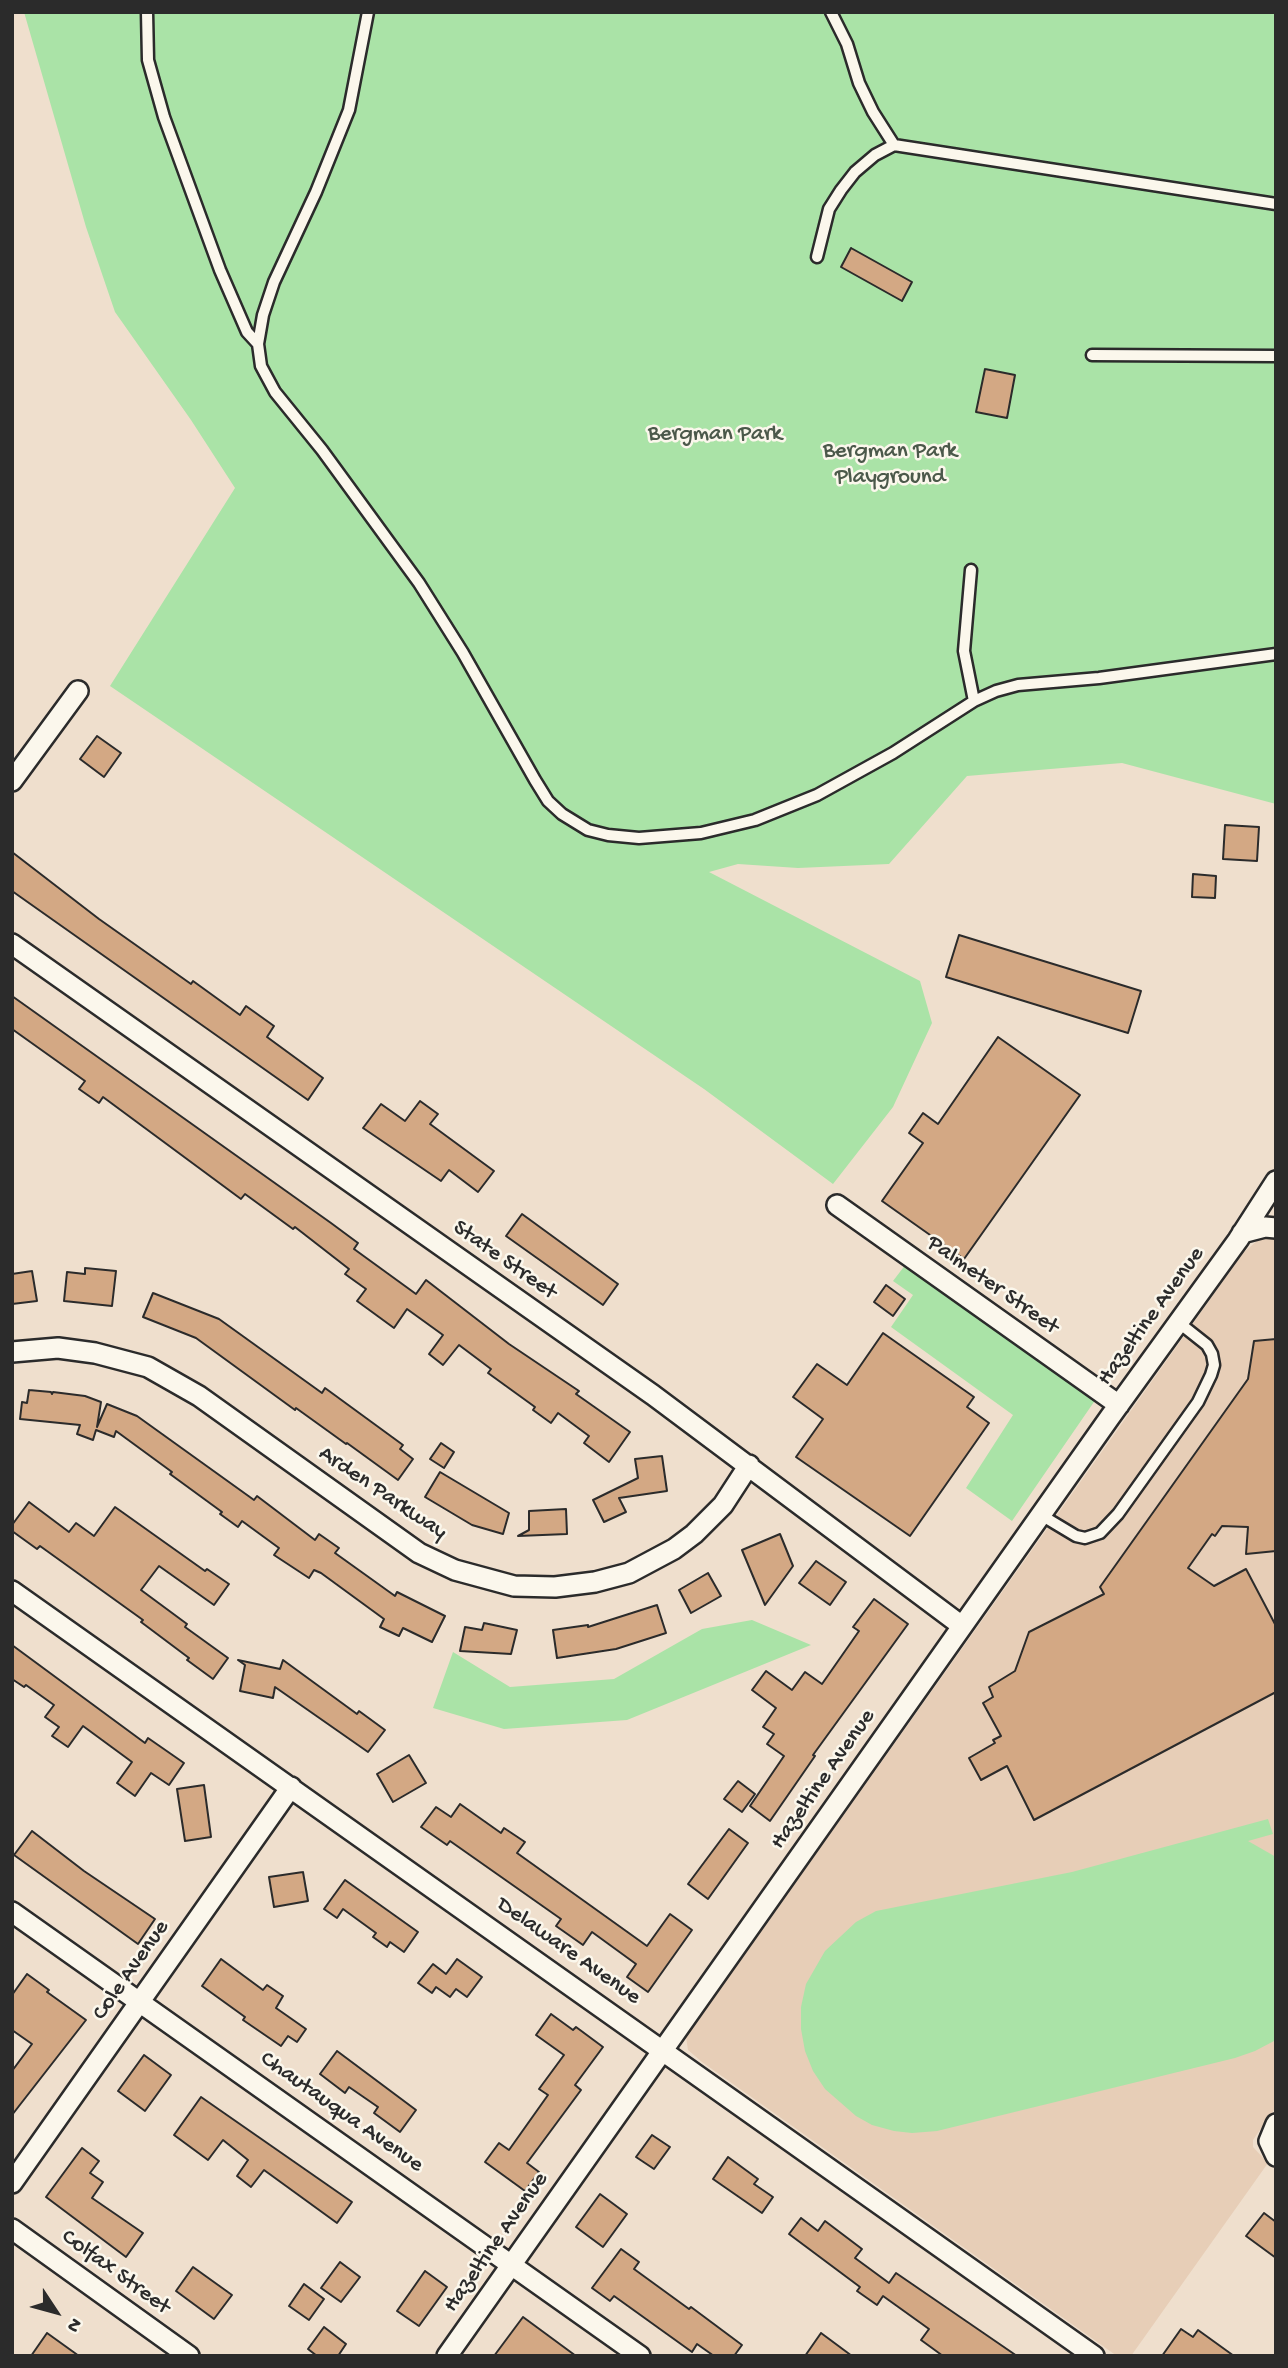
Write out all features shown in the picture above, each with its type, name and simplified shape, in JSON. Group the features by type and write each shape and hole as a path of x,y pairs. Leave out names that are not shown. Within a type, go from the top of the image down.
{"street":[{"path":"12,781 78,691"},
{"name":"State Street","path":"12,944 653,1395 962,1626"},
{"name":"Hazeltine Avenue","path":"447,2356 1242,1233 1276,1181"},
{"name":"Palmeter Street","path":"837,1205 1119,1405"},
{"path":"1242,1233 1265,1227 1276,1228"},
{"name":"Arden Parkway","path":"12,1352 58,1348 95,1353 148,1367 199,1396 419,1553 455,1570 514,1586 555,1587 595,1582 629,1573 674,1549 694,1534 723,1505 749,1465"},
{"name":"Delaware Avenue","path":"12,1591 664,2049 1094,2356"},
{"name":"Cole Avenue","path":"12,2183 291,1787"},
{"name":"Chautauqua Avenue","path":"12,1912 640,2356"},
{"name":"Colfax Street","path":"12,2229 189,2356"}],"lane":[{"path":"147,12 148,60 164,117 220,270 247,332 258,344"},
{"path":"368,12 349,110 316,192 274,282 263,315 258,344 261,366 275,392 322,450 419,583 463,653 548,801 562,814 588,830 608,835 639,838 701,833 755,820 817,795 853,776 974,701 996,691 1018,685 1099,678 1276,654"},
{"path":"831,12 848,44 859,83 894,145"},
{"path":"817,257 829,209 841,190 855,172 894,145 1276,204"},
{"path":"1092,355 1276,356"},
{"path":"971,570 964,651 974,701"},
{"path":"1041,1515 1076,1536 1085,1538 1100,1533 1118,1514 1198,1402 1212,1375 1212,1354 1207,1345 1178,1322"}],"shaded area":[{"path":"1276,1234 1276,2107 1253,2140 1253,2147 1268,2163 1131,2356 1117,2356 702,2062 688,2050 686,2037 1243,1253 1258,1240"}],"green space":[{"name":"Bergman Park","path":"24,12 1276,12 1276,804 1122,763 967,776 889,864 798,868 738,864 709,872 920,981 932,1023 893,1107 833,1184 704,1089 110,686 235,488 115,312 86,227"},
{"path":"906,1264 1096,1399 1012,1521 966,1488 1013,1415 891,1327 913,1295 893,1281"},
{"path":"752,1620 811,1645 627,1720 504,1729 433,1708 453,1652 510,1687 614,1679 702,1629"},
{"path":"1268,1819 1273,1834 1248,1841 1276,1857 1274,2041 1235,2058 937,2131 912,2133 872,2125 856,2116 825,2089 813,2071 805,2051 801,2029 801,2007 806,1984 825,1951 856,1922 876,1911 1072,1872"}],"building":[{"path":"851,248 912,282 902,301 841,267"},
{"path":"985,369 1015,375 1007,418 976,412"},
{"path":"97,736 121,753 104,777 80,759"},
{"path":"1225,825 1259,827 1257,861 1223,859"},
{"path":"12,852 99,919 191,984 193,981 240,1015 246,1006 274,1026 267,1037 323,1078 308,1100 12,891"},
{"path":"1193,874 1216,876 1215,898 1192,897"},
{"path":"959,935 1141,991 1128,1033 946,977"},
{"path":"12,996 331,1223 358,1243 354,1249 416,1294 426,1280 509,1344 579,1391 576,1394 630,1432 609,1462 584,1443 589,1436 558,1413 551,1423 533,1410 535,1407 488,1373 491,1369 459,1345 443,1365 429,1354 443,1335 407,1309 394,1328 357,1301 366,1289 345,1274 349,1269 295,1227 293,1229 245,1194 241,1199 103,1097 99,1103 79,1089 85,1081 12,1029"},
{"path":"998,1037 1080,1095 964,1259 882,1201 923,1143 909,1133 923,1113 938,1124"},
{"path":"420,1101 438,1114 430,1124 494,1171 478,1192 449,1170 441,1181 363,1128 381,1104 405,1121"},
{"path":"522,1214 618,1284 603,1305 506,1236"},
{"path":"85,1268 116,1271 112,1306 64,1301 67,1272 85,1274"},
{"path":"32,1271 37,1301 12,1304 12,1274"},
{"path":"886,1285 905,1299 893,1316 874,1302"},
{"path":"153,1293 219,1319 322,1393 325,1388 403,1445 400,1449 413,1459 398,1480 196,1338 143,1317"},
{"path":"883,1333 974,1397 967,1407 989,1423 910,1536 796,1457 823,1419 793,1397 817,1364 847,1385"},
{"path":"1276,1339 1276,1551 1246,1554 1248,1527 1222,1526 1215,1536 1212,1534 1188,1568 1214,1586 1246,1569 1276,1626 1276,1692 1034,1820 1007,1766 981,1780 969,1758 995,1743 993,1740 1001,1736 983,1703 993,1697 989,1687 1015,1671 1029,1632 1104,1594 1100,1587 1248,1379 1254,1341"},
{"path":"29,1390 85,1396 101,1402 97,1427 107,1404 137,1416 254,1500 257,1496 315,1540 319,1534 339,1548 335,1553 395,1596 397,1592 445,1616 432,1642 403,1628 399,1636 380,1627 384,1619 321,1573 314,1570 309,1578 274,1555 279,1548 242,1521 238,1527 170,1474 172,1472 116,1431 114,1437 96,1430 93,1440 77,1434 80,1425 20,1419 22,1402 27,1403"},
{"path":"441,1443 454,1452 444,1468 430,1459"},
{"path":"662,1456 667,1491 619,1498 626,1512 604,1522 593,1500 638,1478 635,1459"},
{"path":"440,1472 509,1513 503,1534 472,1525 425,1497"},
{"path":"29,1502 69,1532 76,1523 94,1536 115,1507 205,1571 207,1569 229,1584 214,1605 159,1566 141,1590 228,1658 213,1679 141,1622 143,1620 40,1546 37,1549 12,1531 12,1525"},
{"path":"566,1509 567,1534 518,1536 529,1530 529,1511"},
{"path":"780,1534 793,1566 765,1605 742,1550"},
{"path":"816,1561 846,1582 830,1605 799,1583"},
{"path":"708,1573 721,1596 691,1613 679,1590"},
{"path":"874,1599 908,1624 813,1755 815,1756 770,1821 750,1806 784,1756 767,1744 774,1734 763,1727 776,1708 752,1690 766,1671 792,1690 805,1672 822,1684 859,1631 853,1627"},
{"path":"657,1605 666,1633 616,1649 557,1658 553,1630 588,1627"},
{"path":"484,1623 517,1630 511,1654 460,1651 465,1627 482,1630"},
{"path":"12,1645 145,1743 148,1738 184,1763 169,1785 151,1773 135,1796 117,1783 132,1762 83,1726 68,1747 52,1736 59,1727 45,1717 54,1705 26,1685 24,1687 12,1679"},
{"path":"238,1660 280,1669 283,1660 357,1714 359,1711 385,1730 368,1752 275,1687 273,1698 240,1691 245,1665"},
{"path":"409,1755 426,1783 393,1802 377,1774"},
{"path":"738,1781 755,1794 742,1812 724,1799"},
{"path":"204,1785 211,1837 185,1841 177,1789"},
{"path":"460,1804 501,1833 504,1828 525,1842 517,1853 647,1946 670,1914 692,1930 648,1992 627,1977 636,1964 592,1932 583,1945 556,1926 561,1919 450,1841 447,1845 421,1827 436,1807 451,1817"},
{"path":"729,1829 748,1843 708,1899 688,1884"},
{"path":"32,1831 84,1871 155,1919 138,1944 14,1855"},
{"path":"303,1872 308,1901 274,1907 269,1877"},
{"path":"345,1880 418,1932 404,1952 390,1942 387,1947 373,1937 376,1933 343,1909 337,1918 324,1909"},
{"path":"221,1959 263,1990 267,1985 283,1996 276,2008 306,2029 297,2042 288,2036 281,2046 243,2020 245,2017 202,1986"},
{"path":"457,1959 482,1977 467,1997 456,1989 450,1997 436,1987 432,1993 418,1983 433,1964 446,1974"},
{"path":"27,1974 86,2020 12,2115 12,2071 32,2044 12,2030 12,1995"},
{"path":"551,2014 573,2030 576,2027 603,2047 575,2085 581,2090 527,2163 539,2172 525,2191 485,2162 499,2143 509,2150 548,2095 539,2089 564,2055 536,2035"},
{"path":"337,2051 416,2110 400,2132 374,2113 378,2107 349,2087 345,2093 320,2074"},
{"path":"144,2055 171,2075 145,2111 118,2091"},
{"path":"201,2097 352,2202 337,2223 264,2170 251,2187 237,2176 248,2160 223,2140 208,2160 174,2135"},
{"path":"652,2135 670,2147 654,2169 636,2157"},
{"path":"82,2148 99,2161 90,2173 103,2182 92,2198 143,2233 126,2257 46,2197"},
{"path":"728,2157 758,2179 754,2184 773,2197 762,2213 713,2179"},
{"path":"600,2194 627,2214 603,2247 576,2227"},
{"path":"1264,2213 1276,2222 1276,2258 1246,2236"},
{"path":"801,2218 818,2231 825,2221 862,2249 855,2258 889,2283 896,2273 1017,2356 943,2356 921,2340 929,2329 883,2296 877,2305 857,2291 860,2287 789,2234"},
{"path":"621,2249 639,2262 634,2269 742,2345 734,2356 714,2356 697,2344 692,2352 614,2296 610,2301 592,2288"},
{"path":"340,2262 360,2277 341,2302 321,2288"},
{"path":"193,2267 232,2295 214,2319 176,2291"},
{"path":"425,2271 447,2287 419,2326 397,2311"},
{"path":"304,2284 324,2299 309,2320 289,2306"},
{"path":"523,2317 576,2356 494,2356"},
{"path":"324,2327 346,2344 338,2356 317,2356 308,2349"},
{"path":"1181,2329 1193,2337 1198,2330 1234,2356 1162,2356"},
{"path":"47,2333 79,2356 31,2356"},
{"path":"821,2333 852,2356 805,2356"}],"park label":[{"name":"Bergman Park Playground","path":"890,465"}]}
